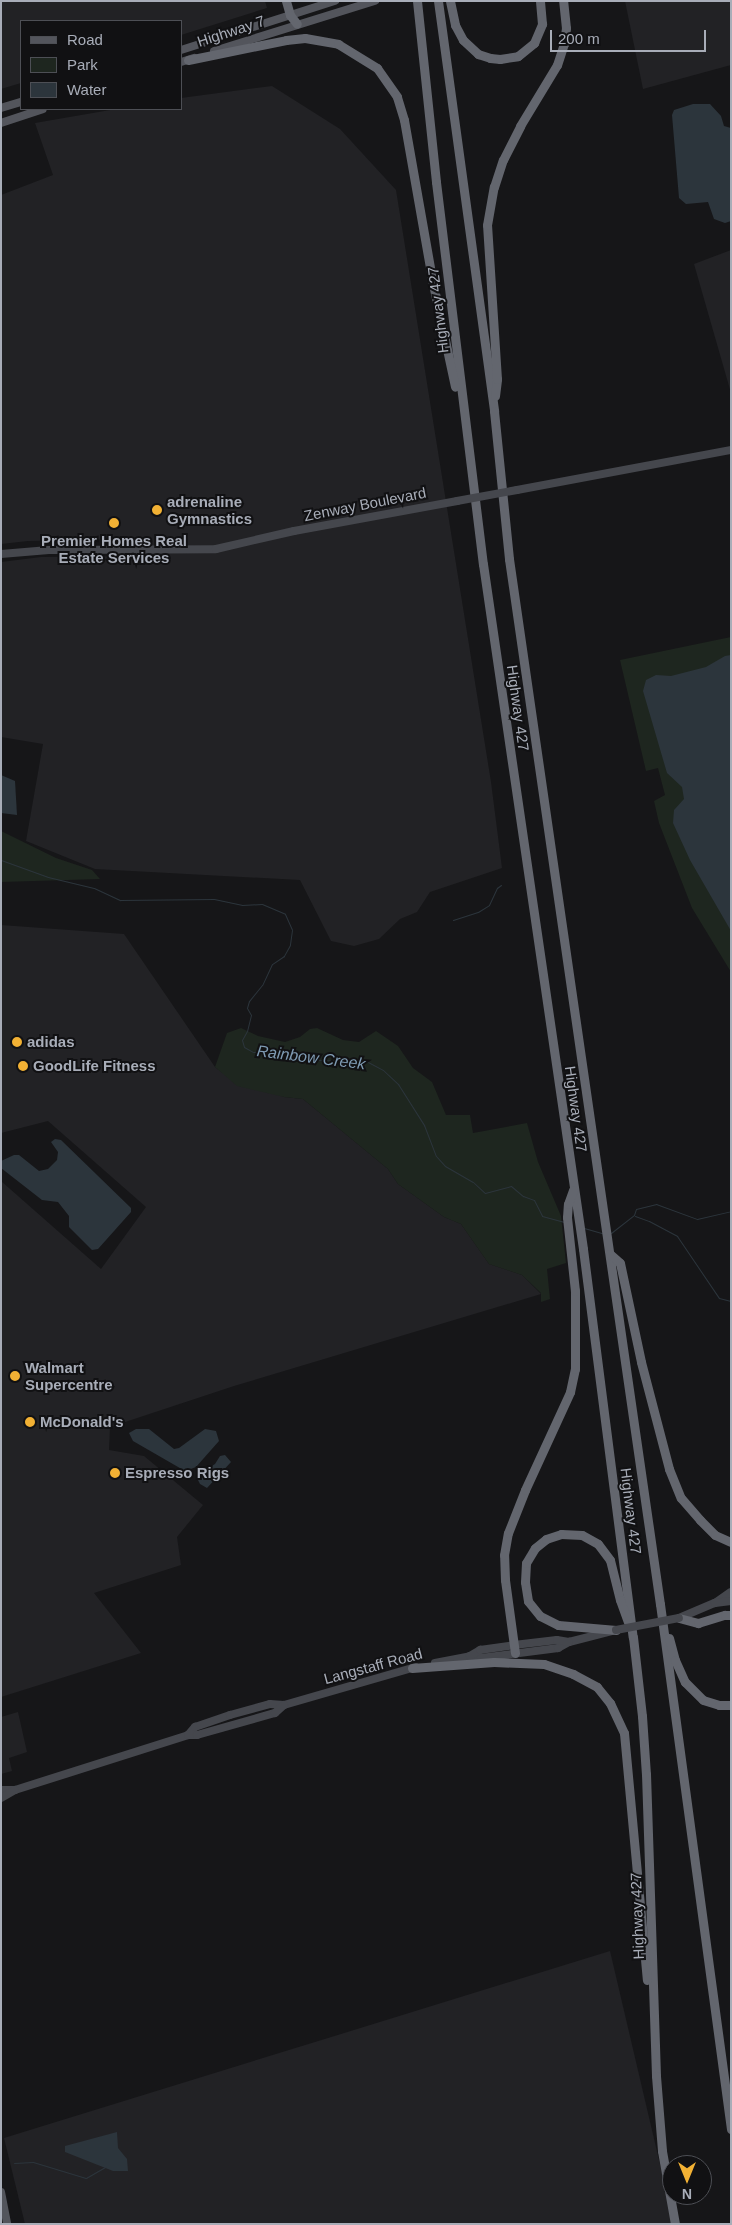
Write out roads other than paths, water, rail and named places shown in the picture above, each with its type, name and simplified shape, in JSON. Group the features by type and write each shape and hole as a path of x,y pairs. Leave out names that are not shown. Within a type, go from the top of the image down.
{"highway":[{"path":"286,1 290,15 297,24"},
{"name":"Highway 427","path":"438,1 494,411 509,559 660,1604 731,2128"},
{"path":"450,1 456,26 463,40 483,56 500,59 518,56 534,43 542,24 540,1"},
{"path":"494,411 497,378 487,225 494,187 503,160 520,126 558,65 566,28 563,1"},
{"name":"Highway 427","path":"417,4 466,438 583,1249 633,1636 646,1774 656,2076 662,2151 675,2224"},
{"path":"185,61 286,40 325,41 338,44 364,58 377,68 388,82 397,97 404,120 433,284 466,438"},
{"path":"514,1649 504,1555 515,1512 570,1392 576,1346 575,1291 567,1212 574,1189"},
{"path":"610,1254 620,1263 649,1392 669,1469 678,1491 681,1498 700,1520 716,1534 731,1542"},
{"path":"616,1630 558,1625 540,1616 528,1601 525,1582 526,1563 535,1548 546,1539 561,1534 582,1535 598,1544 610,1560 620,1600 633,1636"},
{"path":"660,1604 675,1660 685,1682 703,1700 719,1705 731,1705"},
{"path":"679,1618 698,1622 725,1614 731,1615"},
{"path":"412,1668 494,1662 544,1664 573,1674 597,1687 617,1715 624,1733 632,1795 656,2076"}],"main road":[{"name":"Highway 7","path":"182,50 335,1"},
{"name":"Highway 7","path":"185,61 297,24 375,1"},
{"path":"1,108 20,102"},
{"path":"1,122 39,110"},
{"name":"Zenway Boulevard","path":"1,554 49,550 216,549 294,531 731,450"},
{"name":"Langstaff Road","path":"715,1604 731,1592"},
{"name":"Langstaff Road","path":"1,1798 15,1790 188,1734 195,1727 270,1704 284,1704 412,1668 470,1656 480,1650 514,1649 557,1640 569,1642 616,1630 679,1618 715,1604 731,1601"},
{"name":"Langstaff Road","path":"1,1790 15,1790"},
{"path":"1,2192 7,2224"}],"water":[{"path":"693,104 710,104 721,116 724,126 731,128 731,221 725,223 714,219 708,202 686,204 679,198 672,115 674,110"},
{"path":"731,655 731,931 690,860 673,823 674,810 684,799 682,787 667,773 643,691 646,680 656,675 671,676 706,667 725,656"},
{"path":"1,775 15,781 17,815 1,813"},
{"path":"55,1139 61,1140 131,1208 131,1212 98,1249 92,1250 69,1227 69,1216 58,1202 42,1200 1,1168 1,1161 14,1155 19,1155 39,1171 48,1169 57,1160 58,1152 51,1142"},
{"path":"136,1429 149,1429 174,1449 179,1448 205,1429 216,1431 219,1441 196,1467 185,1471 133,1441 129,1433"},
{"path":"225,1455 231,1462 207,1488 200,1484 198,1480 205,1470 215,1464 220,1456"},
{"path":"117,2132 118,2148 127,2159 128,2171 113,2171 65,2152 65,2146"}],"waterway":[{"name":"Rainbow Creek","path":"1,860 48,877 94,888 120,900 214,899 242,905 262,904 285,914 292,930 290,945 284,956 272,964 262,985 249,1001 247,1008 251,1015 247,1031 242,1040 244,1047 253,1052 296,1054 316,1060 366,1061 383,1070 398,1084 424,1125 436,1156 445,1166 473,1182 485,1193 511,1186 523,1196 534,1200 542,1216 564,1222"},
{"path":"453,920 478,912 489,905 497,888 501,885"},
{"path":"611,1233 634,1215 636,1209 656,1204 697,1219 731,1211"},
{"name":"Rainbow Creek","path":"635,1216 649,1221 677,1236 719,1298 731,1301"},
{"name":"Rainbow Creek","path":"584,1228 602,1233"},
{"path":"14,2163 33,2162 86,2178 105,2167"}],"place":[{"name":"adrenaline Gymnastics","path":"157,510"},
{"name":"Premier Homes Real Estate Services","path":"114,523"},
{"name":"adidas","path":"17,1042"},
{"name":"GoodLife Fitness","path":"23,1066"},
{"name":"Walmart Supercentre","path":"15,1376"},
{"name":"McDonald's","path":"30,1422"},
{"name":"Espresso Rigs","path":"115,1473"}]}
